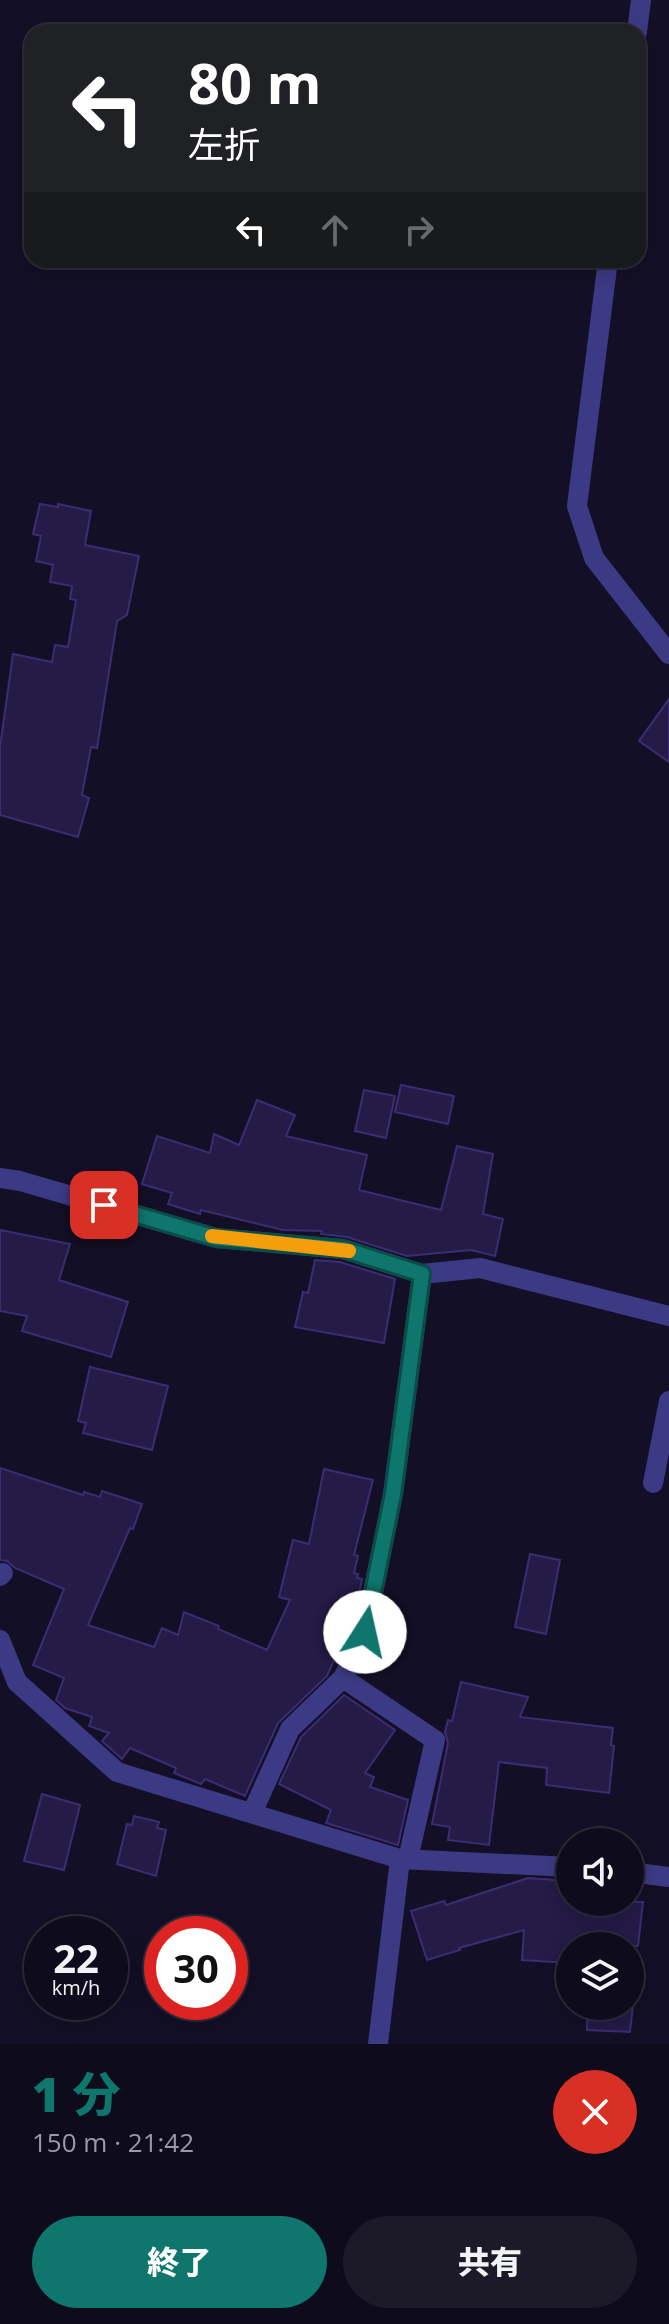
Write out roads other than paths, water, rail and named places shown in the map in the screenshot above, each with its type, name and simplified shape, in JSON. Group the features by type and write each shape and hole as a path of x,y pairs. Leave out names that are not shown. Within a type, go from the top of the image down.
{"street":[{"path":"638,24 641,0"},
{"path":"607,268 577,506 594,558 669,654"},
{"path":"0,1178 20,1181 216,1238 343,1249 422,1274 480,1268 669,1316"},
{"path":"252,1813 290,1729 343,1678 365,1632 393,1494 422,1274"},
{"path":"653,1483 669,1401"},
{"path":"0,1640 17,1682 117,1772 404,1859 556,1866"},
{"path":"343,1678 435,1740 404,1859 378,2044"},
{"path":"644,1874 669,1877"}]}
